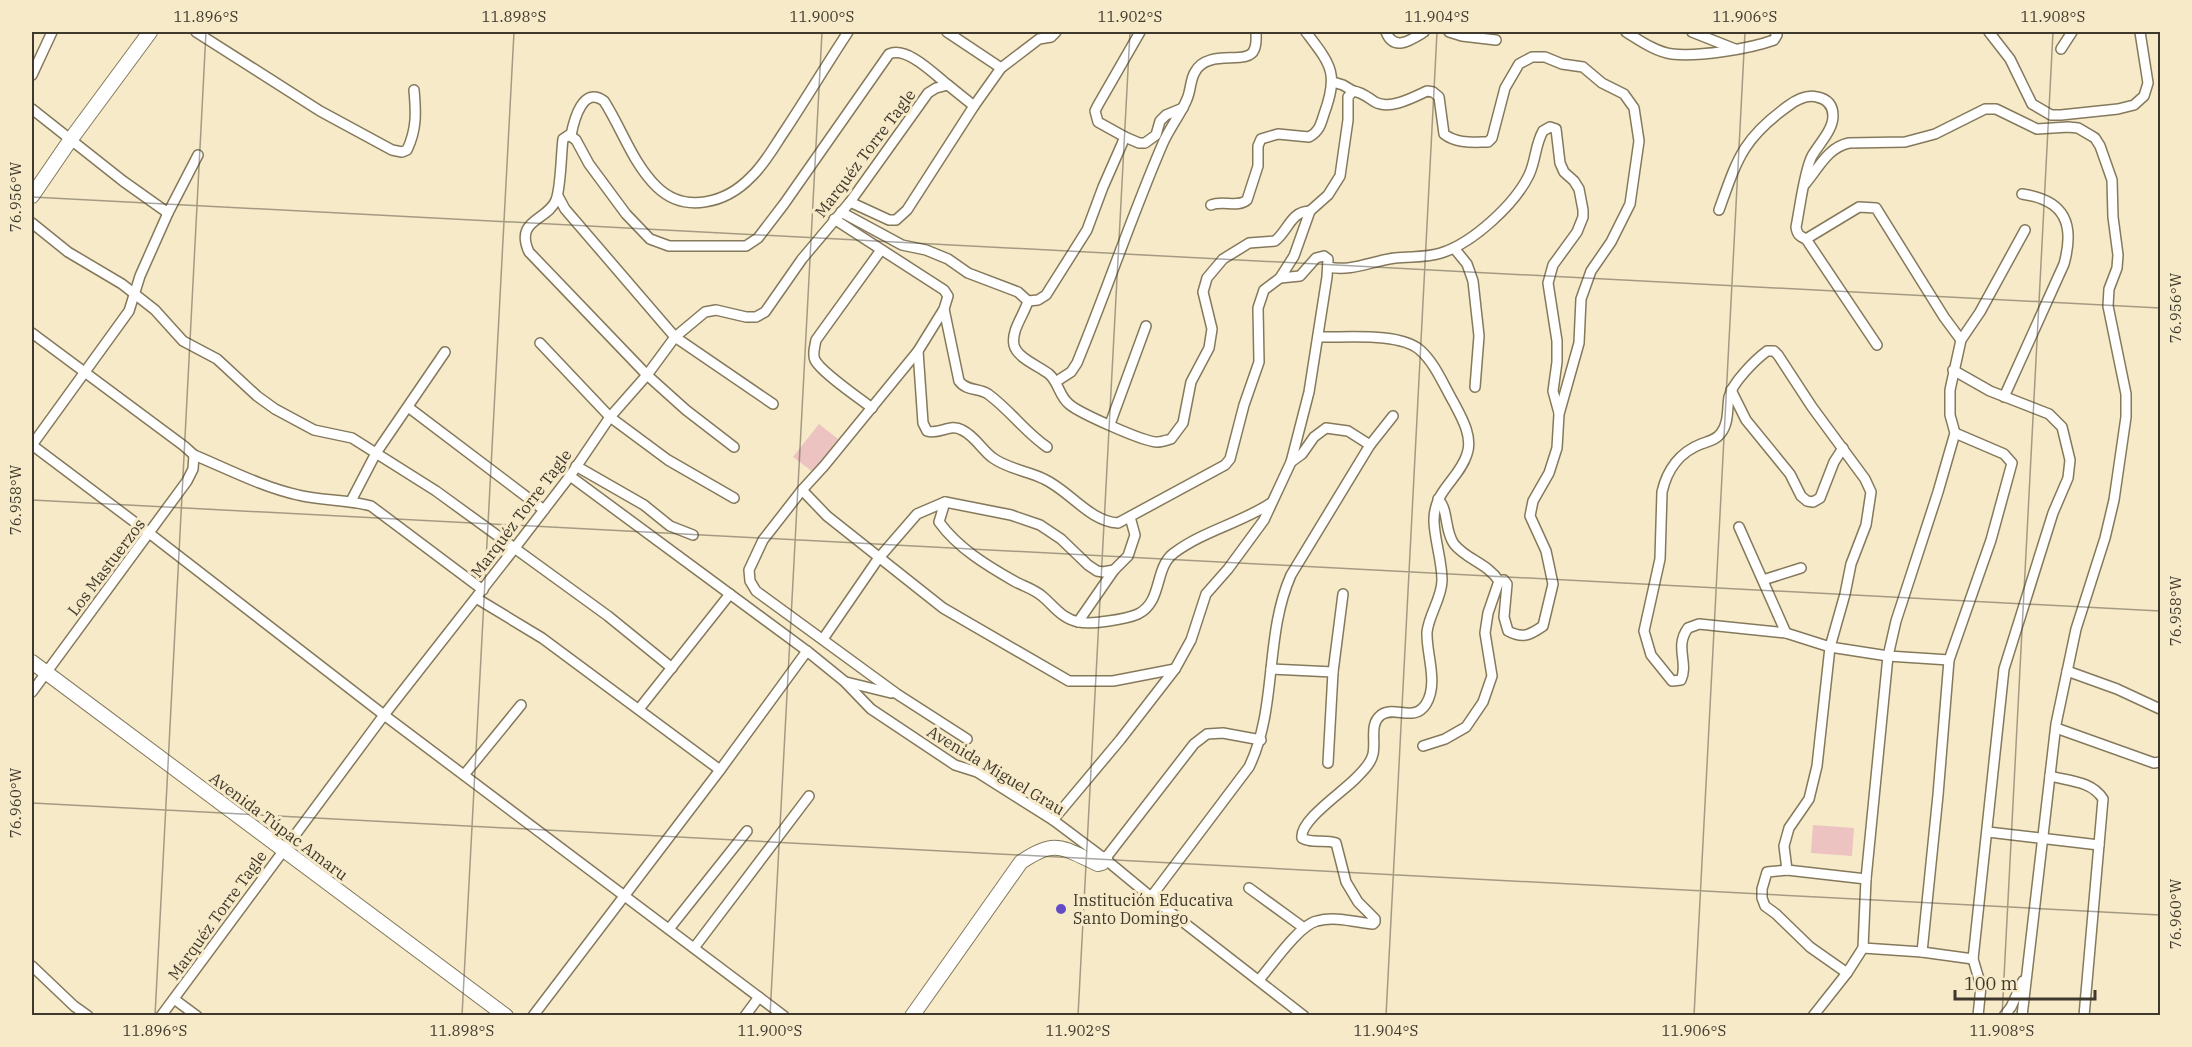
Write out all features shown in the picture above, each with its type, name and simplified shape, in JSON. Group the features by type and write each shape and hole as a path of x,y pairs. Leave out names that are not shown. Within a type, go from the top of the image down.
{"street":[{"path":"32,75 52,32"},
{"path":"32,196 150,32"},
{"path":"196,32 320,111 392,150 402,152 407,150 410,144 416,121 414,90"},
{"path":"571,135 576,117 585,100 598,97 604,101 632,152 657,187 674,199 688,203 714,201 751,178 779,140 848,32"},
{"path":"947,32 1001,68"},
{"path":"850,202 889,220 896,220 907,210 1001,68 1038,35 1051,37 1056,32"},
{"path":"1140,32 1113,75 1095,111 1100,125 1139,143 1148,142 1156,135 1163,118 1183,108"},
{"path":"1056,381 1071,372 1077,363 1103,301 1121,245 1163,143 1188,97 1198,66 1223,56 1248,56 1254,50 1256,32"},
{"path":"1211,205 1225,202 1240,204 1247,200 1258,166 1258,146 1262,139 1278,134 1306,137 1315,134 1323,118 1333,82 1328,63 1306,32"},
{"path":"1386,32 1391,40 1399,43 1408,42 1424,32"},
{"path":"1449,32 1496,40"},
{"path":"1626,32 1671,54 1738,50 1774,40 1775,32"},
{"path":"1692,32 1738,50"},
{"path":"1990,32 2010,58 2032,104 2051,115 2118,109 2134,105 2144,96 2148,83 2140,32"},
{"path":"2061,49 2072,32"},
{"path":"571,135 626,214 650,239 669,246 741,247 754,242 784,204 889,54 896,51 903,52 974,106"},
{"path":"1333,82 1360,92 1378,104 1388,105 1427,91 1434,92 1439,97 1444,134 1450,138 1467,142 1488,142 1495,131 1505,88 1519,64 1532,57 1545,57 1562,64 1583,67 1602,83 1624,94 1634,108 1639,141 1630,204 1611,242 1587,280 1581,299 1580,343 1559,414 1557,448 1549,473 1533,501 1530,516 1546,551 1553,584 1543,626 1530,635 1517,636 1508,631 1504,617 1507,584 1504,580 1499,581"},
{"name":"Marquéz Torre Tagle","path":"161,1016 384,715 570,476 610,417 647,375 675,337 705,312 716,310 756,317 765,312 802,259 850,202 928,93 948,85"},
{"path":"918,351 923,423 927,431 935,433 950,427 960,428 993,459 1045,479 1108,523 1118,523 1225,465 1230,459 1244,405 1259,362 1258,308 1264,290 1280,278 1294,256 1310,211 1328,195 1340,176 1348,120 1348,97 1353,91"},
{"path":"1719,210 1738,158 1755,133 1798,99 1812,95 1829,102 1833,115 1832,124 1811,159 1796,227 1800,237 1806,239 1877,345"},
{"path":"1805,184 1827,155 1841,145 1905,142 1935,134 1979,111 1990,108 2001,110 2037,129 2078,128 2095,138 2112,180 2113,217 2118,255 2117,268 2109,290 2108,306 2126,394 2126,417 2114,500 2105,538 2076,629 2056,728 2022,1016"},
{"path":"32,109 123,181 168,213"},
{"path":"1328,267 1350,269 1395,258 1433,255 1454,248 1485,226 1512,200 1531,171 1537,144 1543,131 1550,127 1556,129 1560,163 1564,172 1579,189 1583,210 1583,217 1577,232 1553,265 1548,283 1557,341 1553,392 1559,414"},
{"path":"571,135 566,135 563,139 558,196 550,209 531,222 529,226 526,242 529,252 647,375 686,410 734,447"},
{"path":"1028,302 1046,295 1087,230 1125,137"},
{"path":"198,155 168,213 133,294 129,311 32,445 464,776 784,1016"},
{"path":"2004,397 2064,264 2070,233 2054,204 2037,196 2022,194"},
{"path":"558,196 675,337 773,404"},
{"path":"1806,239 1859,207 1876,208 1961,340"},
{"path":"1028,302 1015,329 1014,345 1021,356 1056,381 1068,404 1136,437 1157,442 1171,440 1183,423 1191,382 1209,348 1212,329 1203,292 1207,278 1223,259 1249,243 1275,241 1293,218 1302,211 1310,211"},
{"path":"837,215 902,245 926,250 948,259 968,273 1018,292 1028,302"},
{"path":"837,215 880,250 944,290 948,297 944,309 918,351 763,540 749,570 750,581 756,591 897,694 967,739"},
{"path":"32,223 68,252 122,284 155,310 183,341 217,359 257,396 275,409 314,430 352,438 376,453 474,517 514,549 608,616 672,668"},
{"path":"1813,1016 1847,973 1863,948 1866,879 1888,656 1896,621 1938,492 1954,433 1950,415 1950,390 1961,340 1980,312 2025,230"},
{"path":"1454,248 1470,271 1476,301 1479,336 1475,387"},
{"path":"872,408 823,368 815,360 814,351 816,340 880,250"},
{"path":"1053,820 1120,740 1174,669 1191,640 1206,594 1228,569 1264,520 1291,462 1309,392 1328,259 1324,256 1316,258 1299,276 1280,278"},
{"path":"944,309 962,386 990,395 1032,436 1047,447"},
{"path":"1110,424 1146,326"},
{"path":"32,333 194,455 284,491 371,506 483,590"},
{"path":"1259,980 1304,928 1315,921 1373,924 1375,921 1358,902 1346,882 1336,843 1328,840 1306,841 1301,834 1314,815 1366,768 1373,755 1374,725 1378,717 1388,712 1407,714 1416,712 1428,699 1431,678 1427,630 1442,581 1434,518 1438,499 1464,460 1469,442 1461,416 1425,355 1410,343 1396,339 1318,337"},
{"path":"540,343 610,417 668,460 734,498"},
{"path":"1787,870 1784,846 1789,828 1809,799 1817,766 1830,647 1851,564 1866,525 1871,492 1865,479 1774,351 1764,353 1731,390 1726,423 1721,434 1714,440 1696,446 1681,456 1665,480 1662,492 1659,567 1644,631 1644,638 1651,655 1670,679 1675,682 1683,677 1681,642 1685,632 1699,624 1786,633 1830,647 1888,656 1949,660"},
{"path":"351,501 376,453 446,352"},
{"path":"1953,370 2004,397 2049,414 2061,427 2070,460 2068,478 2052,513 2004,669 1973,959 1981,986 1978,1012 1971,1016"},
{"path":"1731,390 1746,420 1790,474 1801,496 1807,501 1813,502 1820,498 1833,462 1843,448"},
{"path":"408,407 544,510"},
{"path":"1151,897 1249,767 1261,740 1283,594 1291,576 1370,446 1394,416"},
{"path":"1291,462 1302,454 1314,437 1326,428 1348,431 1370,446"},
{"path":"1922,952 1949,660 1991,540 2012,463 2004,454 1954,433"},
{"name":"Los Mastuerzos","path":"32,692 187,481 193,469 194,455"},
{"path":"576,466 644,505 670,526 693,535"},
{"name":"Avenida Miguel Grau","path":"570,476 807,651 844,681 871,709 955,765 977,772 1053,820 1259,980 1299,1014"},
{"path":"802,490 826,516 943,608 1069,681 1113,681 1174,669"},
{"path":"1438,499 1443,507 1447,532 1454,544 1490,569 1499,581"},
{"path":"823,639 878,559 917,514 945,502 1011,515 1040,525 1061,539 1097,571 1114,570"},
{"path":"945,502 939,522 964,549 1042,596 1065,616 1078,622 1093,623 1138,614 1152,602 1163,568 1171,554 1202,537 1254,514 1271,503"},
{"path":"1078,622 1114,570 1128,556 1135,535 1130,517"},
{"path":"1739,526 1786,633"},
{"path":"1763,580 1801,568"},
{"path":"1423,746 1445,739 1466,727 1483,702 1492,676 1485,633 1488,613 1499,581"},
{"path":"639,709 730,594"},
{"path":"1328,763 1333,672 1343,594"},
{"path":"476,598 542,638 720,770"},
{"path":"532,1016 720,770 807,651"},
{"name":"Avenida Túpac Amaru","path":"32,662 506,1016"},
{"path":"1271,669 1333,672"},
{"path":"2067,671 2117,689 2160,709"},
{"path":"844,681 897,694"},
{"path":"464,776 521,705"},
{"path":"2056,728 2109,745 2154,763 2160,762"},
{"path":"912,1016 1022,861 1037,851 1055,846 1098,864 1102,863 1194,744 1207,734 1223,733 1261,740"},
{"path":"2050,776 2097,789 2103,799 2084,1016"},
{"path":"694,948 809,796"},
{"path":"669,929 747,831"},
{"path":"1988,832 2099,845"},
{"path":"1847,973 1810,947 1765,906 1762,889 1767,872 1787,870 1866,879"},
{"path":"1249,888 1304,928"},
{"path":"1863,948 1922,952 1973,959"},
{"path":"32,966 74,1006 88,1016"},
{"path":"2004,1016 2011,1007 2027,973"},
{"path":"745,1016 759,997"},
{"path":"174,999 197,1016"}],"shaded area":[{"path":"819,424 838,439 813,472 793,457"},
{"path":"1813,825 1854,828 1852,856 1811,853"}],"place":[{"name":"Institución Educativa Santo Domingo","path":"1061,909"}]}
